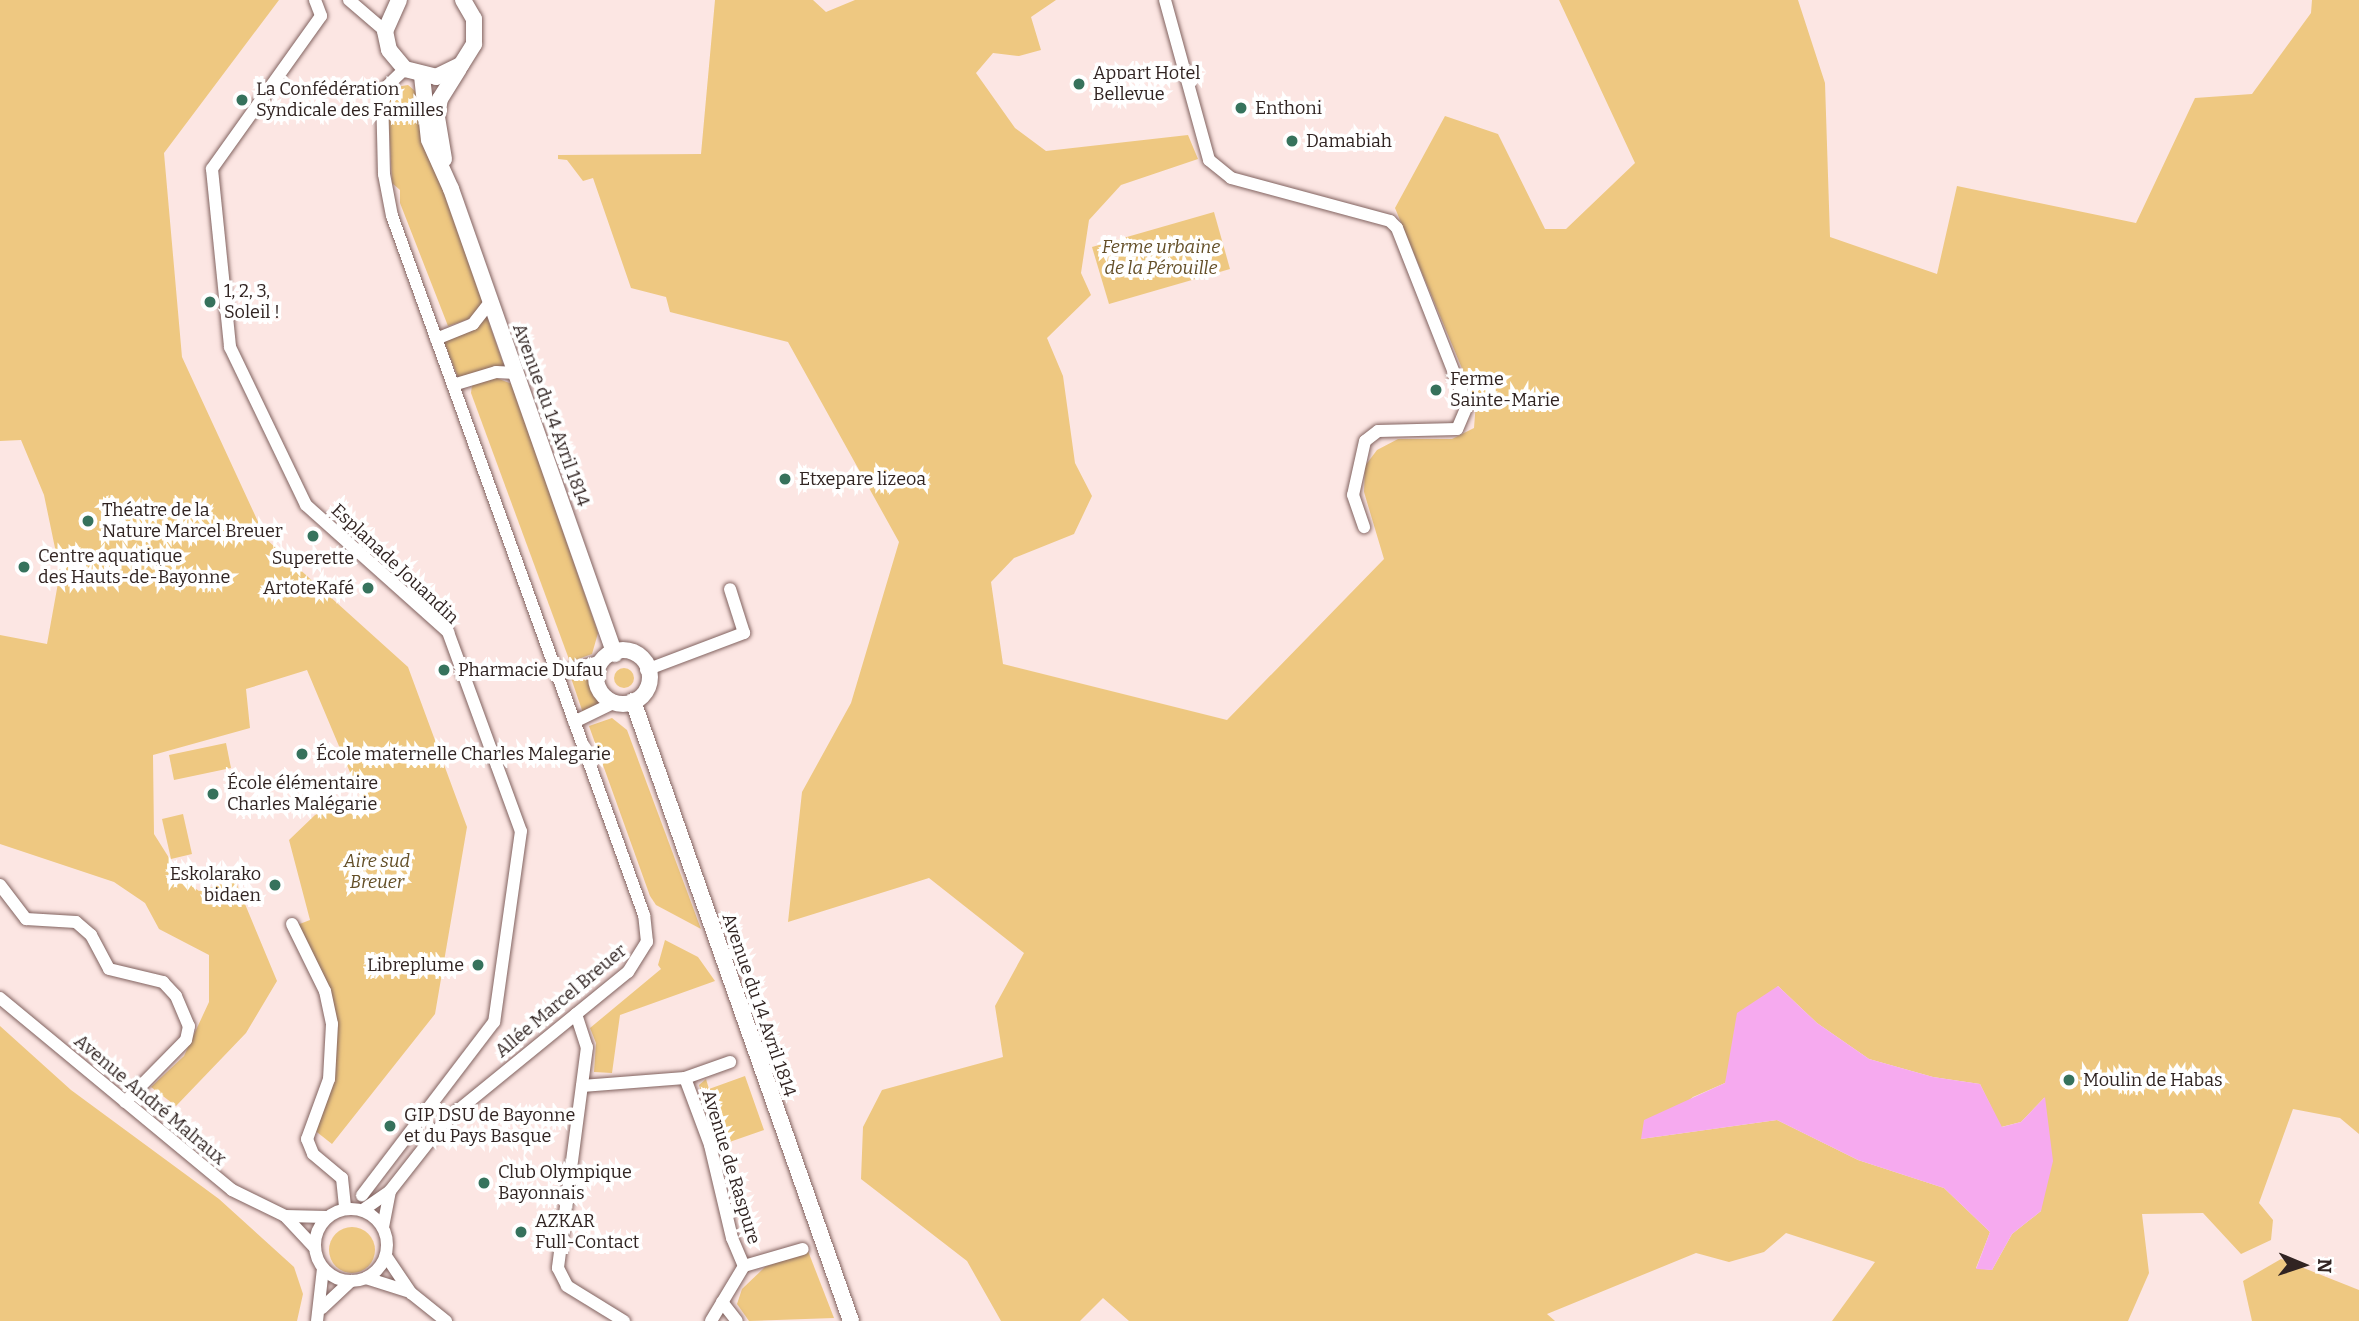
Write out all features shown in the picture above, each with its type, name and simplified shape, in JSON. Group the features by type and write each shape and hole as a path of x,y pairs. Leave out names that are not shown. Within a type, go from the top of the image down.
{"main road":[{"path":"399,0 385,31 389,50 405,69 422,76 436,77 461,65"},
{"name":"Avenue du 14 Avril 1814","path":"451,189 437,117 440,99 461,65 476,32 463,0"},
{"name":"Avenue du 14 Avril 1814","path":"422,76 429,140 451,189 615,653"},
{"path":"633,649 646,670 650,685 643,697 611,704 599,681 598,663 615,653 633,649"},
{"name":"Avenue du 14 Avril 1814","path":"633,701 851,1321"}],"street":[{"name":"Esplanade Jouandin","path":"315,0 321,16 212,169 230,347 306,505 448,632 521,831 494,1021 362,1195"},
{"path":"349,0 385,31"},
{"path":"1165,0 1209,160 1231,178 1390,220 1397,228 1467,406 1457,429 1378,431 1365,441 1353,495 1364,527"},
{"name":"Allée Marcel Breuer","path":"363,1210 390,1191 444,1121 632,968 647,943 644,915 436,339 386,192 382,91 405,69"},
{"path":"436,339 473,324 490,302"},
{"path":"453,385 496,372 516,373"},
{"path":"646,670 744,633 730,589"},
{"path":"557,674 598,663"},
{"path":"574,722 611,704"},
{"path":"0,885 26,919 76,922 91,935 109,969 163,982 176,996 188,1027 186,1040 125,1102"},
{"path":"292,924 325,991 332,1024 329,1079 307,1139 313,1154 342,1178 345,1209"},
{"name":"Avenue André Malraux","path":"0,998 232,1191 285,1216 315,1248"},
{"path":"576,1014 587,1047 558,1249 558,1268 567,1286 624,1321"},
{"path":"582,1086 685,1078 730,1062"},
{"name":"Avenue de Raspure","path":"685,1078 710,1146 733,1238 744,1266"},
{"name":"Allée Marcel Breuer","path":"383,1227 390,1191"},
{"path":"319,1315 323,1268 315,1248 316,1237 327,1217 345,1209 363,1210 383,1227 386,1256 411,1293 446,1321"},
{"name":"Avenue André Malraux","path":"285,1216 327,1217"},
{"name":"Avenue de Raspure","path":"711,1321 744,1266 803,1249"},
{"path":"366,1278 386,1256"},
{"path":"323,1268 351,1281"},
{"path":"319,1315 351,1281 366,1278 411,1293"},
{"path":"722,1301 737,1321"}],"green space":[{"name":"Aire sud Breuer","path":"0,0 279,0 164,153 182,357 266,539 408,667 467,827 435,1014 332,1144 313,1129 334,1025 297,925 310,920 289,840 315,815 360,796 307,670 246,689 250,728 153,755 154,834 183,880 199,891 235,880 277,981 246,1033 176,1106 151,1087 184,1056 209,1002 209,955 159,929 145,903 114,882 0,844 0,635 47,644 60,572 44,495 21,440 0,441"},
{"path":"715,0 813,0 826,12 855,0 1056,0 1031,17 1041,50 1019,56 993,53 976,73 1015,128 1046,151 1188,135 1198,159 1121,185 1089,220 1081,273 1091,295 1047,338 1063,376 1075,463 1092,496 1074,534 1014,558 991,582 1003,664 1227,720 1384,559 1364,492 1365,466 1377,450 1398,439 1452,439 1474,428 1476,402 1395,208 1445,116 1498,134 1545,229 1566,229 1635,163 1559,0 1798,0 1825,83 1830,237 1937,274 1957,186 2136,223 2195,98 2252,94 2311,13 2312,0 2359,0 2359,1134 2340,1118 2293,1109 2259,1203 2273,1220 2271,1240 2241,1254 2203,1213 2142,1214 2149,1273 2128,1321 1832,1321 1875,1262 1786,1233 1764,1252 1729,1262 1696,1253 1547,1314 1555,1321 1129,1321 1103,1298 1080,1321 1001,1321 967,1261 861,1179 863,1127 882,1090 1003,1057 995,1006 1024,953 929,878 788,922 802,792 851,703 899,542 788,342 670,312 666,297 631,288 593,178 583,181 567,160 558,159 558,155 701,154","holes":["1778,986 1817,1023 1869,1059 1933,1077 1980,1084 2001,1127 2021,1122 2044,1098 2041,1211 2012,1234 1992,1270 1976,1268 1990,1232 1944,1188 1858,1160 1777,1120 1641,1139 1693,1097 1725,1083"]},
{"path":"408,85 415,91 483,303 472,318 448,326 400,203 400,190 392,183 388,101 396,87"},
{"name":"Ferme urbaine de la Pérouille","path":"1214,212 1230,269 1109,304 1092,247"},
{"path":"487,317 504,366 458,377 444,342"},
{"path":"494,377 512,384 598,633 592,654 570,662 471,393 472,385"},
{"path":"624,668 631,671 634,678 631,685 624,688 617,685 614,678 617,671"},
{"path":"590,669 601,705 583,713 570,675"},
{"path":"612,718 627,730 701,929 656,905 650,896 589,726"},
{"path":"226,743 231,768 174,780 169,755"},
{"path":"183,814 192,854 171,859 162,819"},
{"path":"665,940 698,957 715,981 620,1015 612,1073 594,1072 596,1043 590,1028 661,969 658,965"},
{"path":"0,1026 71,1090 219,1199 294,1267 303,1294 297,1321 0,1321"},
{"path":"745,1076 764,1130 718,1146 699,1085 706,1079 709,1089"},
{"path":"352,1227 368,1234 375,1250 368,1266 352,1273 336,1266 329,1250 336,1234"},
{"path":"808,1251 834,1318 749,1321 737,1304 742,1289 765,1267"},
{"path":"2281,1259 2359,1290 2359,1321 2252,1321 2243,1281"}],"shaded area":[{"path":"1778,986 1817,1023 1869,1059 1933,1077 1980,1084 2002,1127 2021,1122 2045,1097 2053,1161 2041,1211 2012,1234 1992,1270 1976,1269 1990,1232 1944,1188 1858,1160 1777,1120 1641,1139 1644,1120 1725,1083 1737,1013"}],"place":[{"name":"Appart Hotel Bellevue","path":"1079,84"},
{"name":"La Confédération Syndicale des Familles","path":"242,100"},
{"name":"Enthoni","path":"1241,108"},
{"name":"Damabiah","path":"1292,141"},
{"name":"1, 2, 3, Soleil !","path":"210,302"},
{"name":"Ferme Sainte-Marie","path":"1436,390"},
{"name":"Etxepare lizeoa","path":"785,479"},
{"name":"Théatre de la Nature Marcel Breuer","path":"88,521"},
{"name":"Superette","path":"313,536"},
{"name":"Centre aquatique des Hauts-de-Bayonne","path":"24,567"},
{"name":"ArtoteKafé","path":"368,588"},
{"name":"Pharmacie Dufau","path":"444,670"},
{"name":"École maternelle Charles Malegarie","path":"302,754"},
{"name":"École élémentaire Charles Malégarie","path":"213,794"},
{"name":"Eskolarako bidaen","path":"275,885"},
{"name":"Libreplume","path":"478,965"},
{"name":"Moulin de Habas","path":"2069,1080"},
{"name":"GIP DSU de Bayonne et du Pays Basque","path":"390,1126"},
{"name":"Club Olympique Bayonnais","path":"484,1183"},
{"name":"AZKAR Full-Contact","path":"521,1232"}]}
